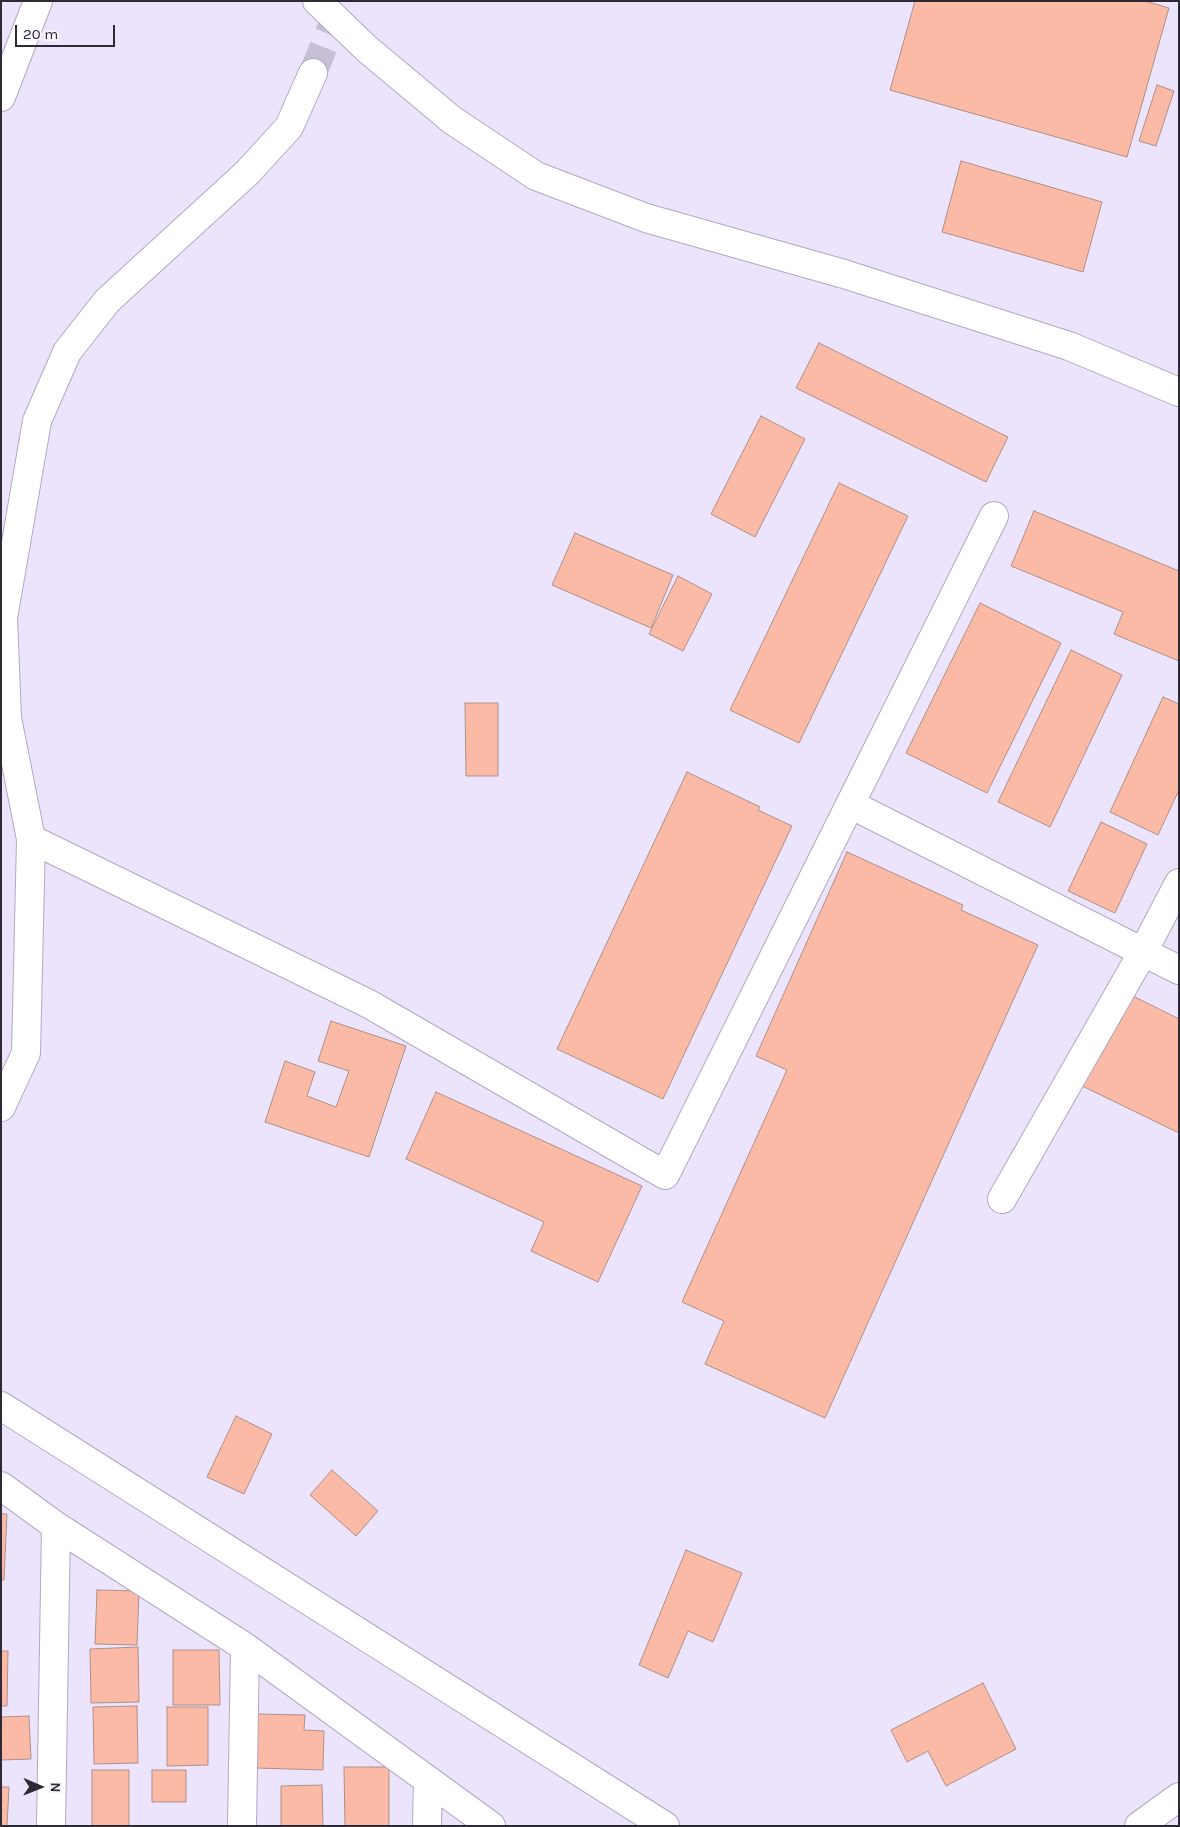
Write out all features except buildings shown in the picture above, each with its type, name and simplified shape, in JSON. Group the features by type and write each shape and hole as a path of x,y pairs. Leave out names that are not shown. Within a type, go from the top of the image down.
{"street":[{"path":"1,97 38,1"},
{"path":"317,1 367,49 452,120 536,176 646,218 844,274 1068,346 1179,392"},
{"path":"1,1107 26,1053 31,840 7,718 4,618 37,421 67,352 107,301 247,173 289,128 313,73"},
{"path":"31,840 369,1004 665,1175 994,516"},
{"path":"850,804 1179,970"},
{"path":"1002,1199 1143,952 1179,883"},
{"path":"1,1406 665,1826"},
{"path":"1,1486 56,1526 246,1647 491,1826"},
{"path":"51,1826 56,1526"},
{"path":"242,1826 246,1647"},
{"path":"428,1780 428,1826"},
{"path":"1139,1826 1179,1797"}],"tunnel":[{"path":"313,73 342,1"}]}
